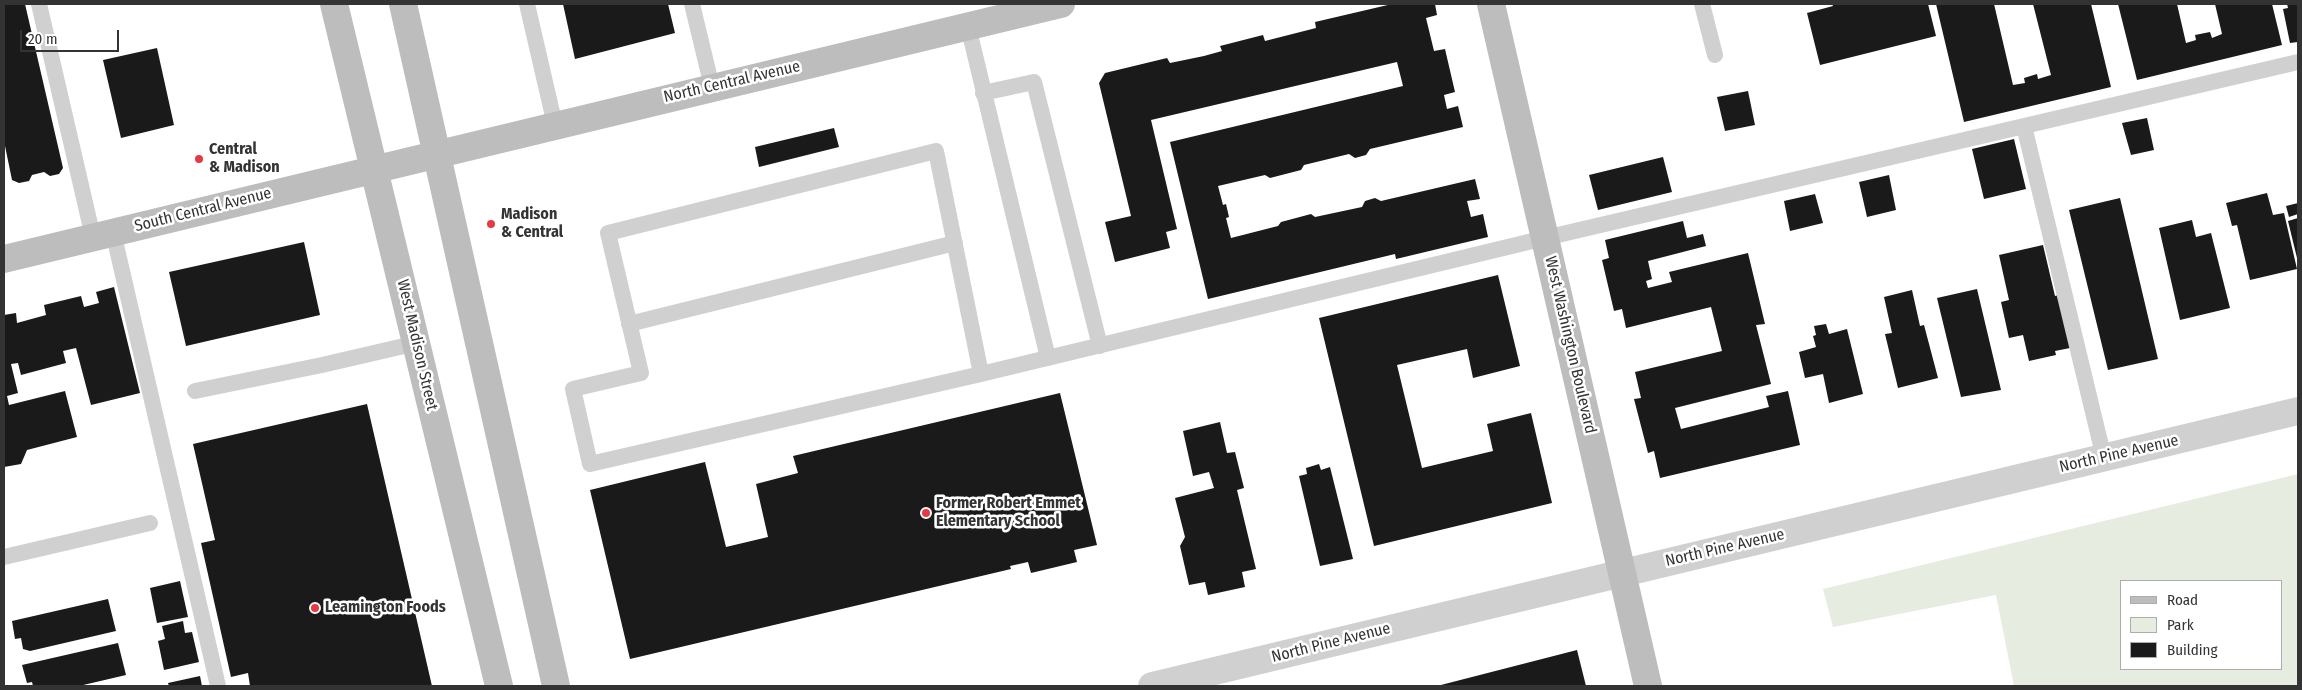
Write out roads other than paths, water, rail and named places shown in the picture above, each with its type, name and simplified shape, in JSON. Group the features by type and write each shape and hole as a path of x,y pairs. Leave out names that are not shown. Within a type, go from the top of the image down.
{"street":[{"name":"West Madison Street","path":"334,4 376,168 499,686"},
{"path":"403,4 556,686"},
{"name":"North Central Avenue","path":"403,161 1061,4"},
{"name":"West Washington Boulevard","path":"1491,4 1648,686"},
{"name":"South Central Avenue","path":"4,259 403,161"},
{"name":"North Pine Avenue","path":"1152,686 2298,411"}],"lane":[{"path":"39,4 103,234 218,686"},
{"path":"527,4 555,125"},
{"path":"692,4 712,87"},
{"path":"1702,4 1715,55"},
{"path":"968,26 1048,358"},
{"path":"981,374 936,151 608,233 641,373 573,388 590,464 981,374 1100,346 1545,238 2298,62"},
{"path":"983,94 1034,82 1100,346"},
{"path":"2024,126 2104,458"},
{"path":"630,324 955,243"},
{"path":"195,390 322,365 417,343"},
{"path":"4,557 150,523"}],"place":[{"name":"Central & Madison","path":"199,159"},
{"name":"Madison & Central","path":"491,224"},
{"name":"Former Robert Emmet Elementary School","path":"926,513"},
{"name":"Leamington Foods","path":"315,608"}]}
